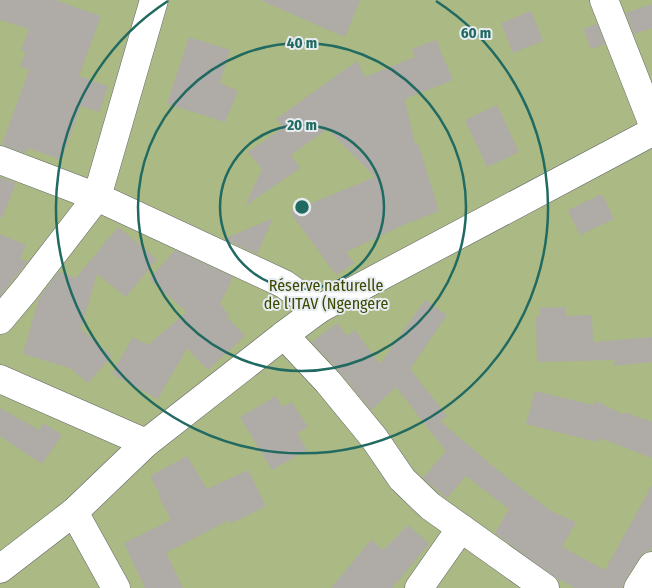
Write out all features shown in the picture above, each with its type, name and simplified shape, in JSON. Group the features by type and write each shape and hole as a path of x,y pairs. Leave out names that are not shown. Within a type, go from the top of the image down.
{"street":[{"path":"0,320 97,197 154,0"},
{"path":"604,0 652,122"},
{"path":"0,569 74,512 146,443 319,309 652,132"},
{"path":"0,160 97,197 284,284 319,309"},
{"path":"284,335 334,389 374,438 402,479 430,506 545,588"},
{"path":"0,379 146,443"},
{"path":"74,512 116,588"},
{"path":"419,588 461,528"},
{"path":"638,588 652,566"}],"green space":[{"name":"Réserve naturelle de l'ITAV (Ngengere","path":"0,0 652,0 652,588 0,588"}],"building":[{"path":"0,0 55,0 101,16 79,76 108,86 99,112 81,106 61,160 28,148 26,153 2,145 29,70 20,66 26,52 21,50 29,29 0,20"},
{"path":"260,0 360,0 345,37"},
{"path":"652,4 652,28 634,34 626,13"},
{"path":"531,11 543,41 513,53 501,23"},
{"path":"597,24 605,44 591,49 583,29"},
{"path":"189,37 230,50 220,83 238,91 225,122 167,104"},
{"path":"436,40 453,80 405,99 415,144 418,143 439,211 412,221 346,252 354,263 336,275 290,212 375,177 327,129 291,155 300,168 245,206 262,169 248,152 283,128 276,119 357,61 365,77 415,57 412,49"},
{"path":"497,105 519,152 487,167 465,120"},
{"path":"0,177 16,183 2,218 0,218"},
{"path":"602,194 614,219 580,235 568,210"},
{"path":"273,218 257,254 224,239"},
{"path":"118,227 157,259 126,297 97,274 81,329 112,356 88,383 70,368 23,354 39,298 59,272 76,278"},
{"path":"0,234 26,245 20,259 28,261 0,296"},
{"path":"175,250 233,277 220,304 229,315 227,317 245,336 208,370 187,348 158,399 112,374 133,337 148,345 187,312 149,279"},
{"path":"425,300 447,315 410,369 447,416 440,421 495,468 551,511 576,522 562,547 605,570 652,485 652,547 650,551 644,552 639,558 622,588 575,588 556,578 495,533 509,509 466,476 447,498 423,478 446,451 396,387 371,410 312,342 337,323 347,336 355,330 380,364"},
{"path":"566,307 566,316 592,315 593,342 652,337 652,362 613,366 615,360 537,362 536,317 539,316 539,308"},
{"path":"535,391 593,405 595,401 623,414 624,412 652,422 652,458 600,438 597,442 526,424"},
{"path":"276,396 282,407 292,402 308,427 297,433 307,450 272,470 240,417"},
{"path":"0,408 39,430 44,423 62,435 42,464 0,436"},
{"path":"187,456 207,489 248,470 266,506 230,524 229,520 166,553 183,588 145,588 124,543 171,520 150,476"},
{"path":"408,525 429,544 392,588 331,588 371,540 383,550"}]}
